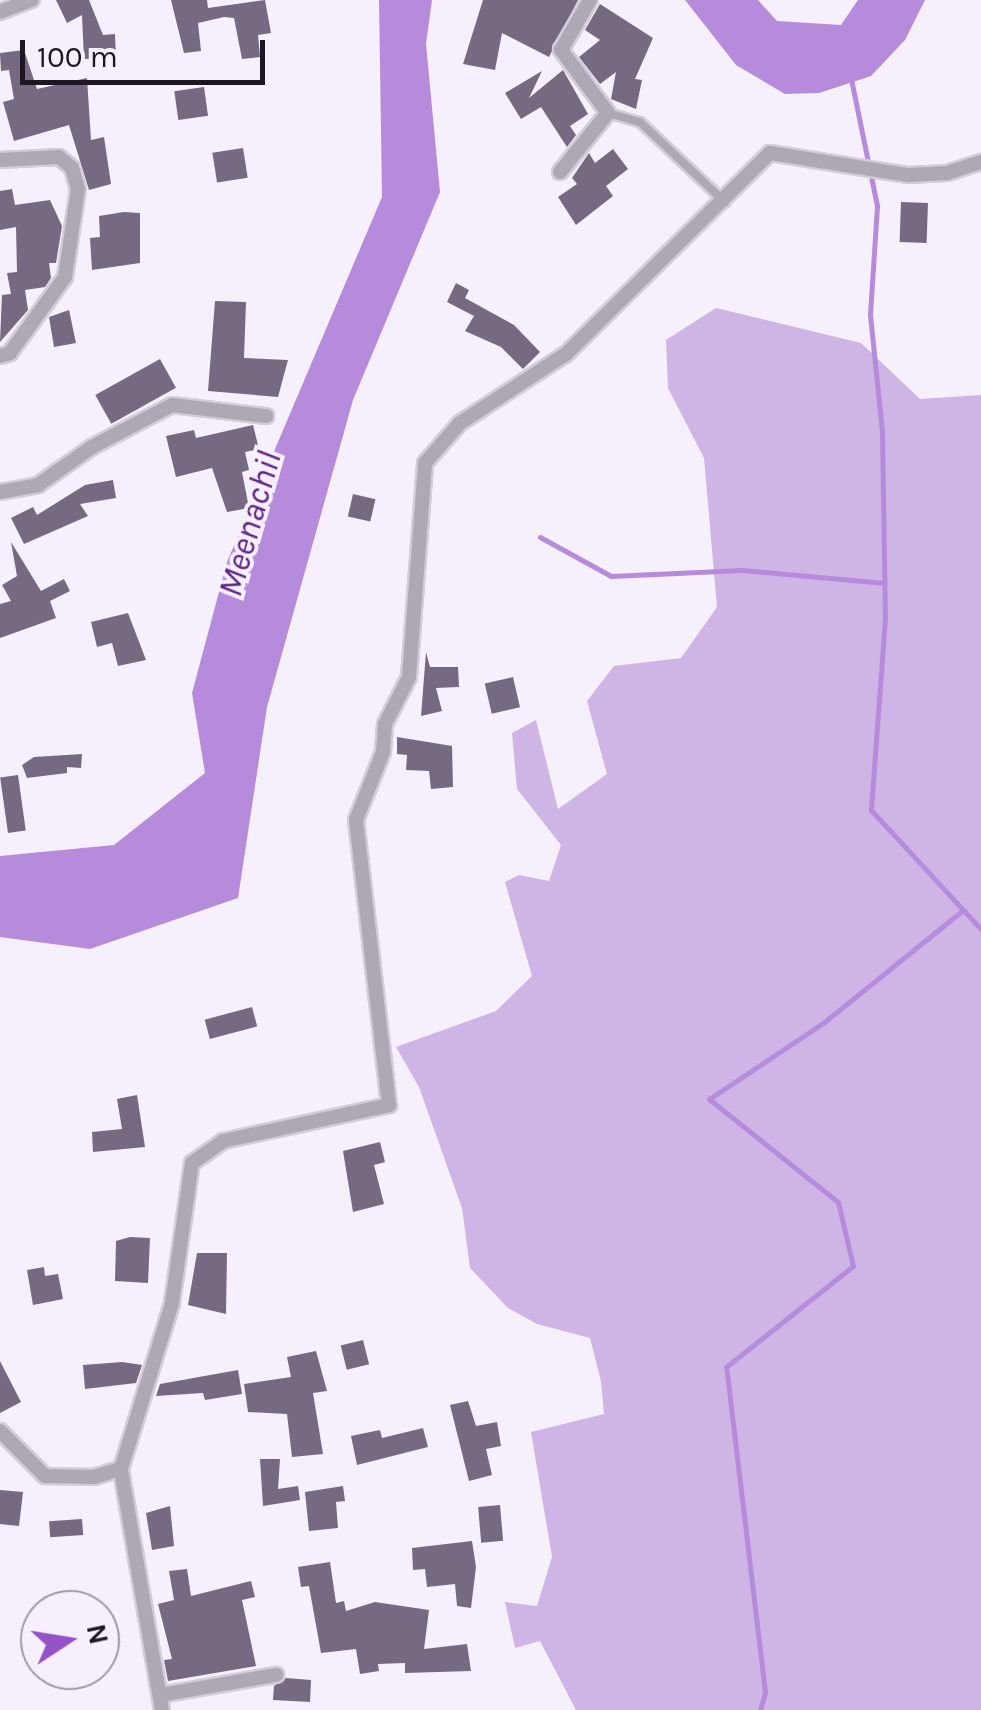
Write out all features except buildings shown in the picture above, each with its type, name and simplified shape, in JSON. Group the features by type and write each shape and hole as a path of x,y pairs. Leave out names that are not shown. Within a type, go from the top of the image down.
{"street":[{"path":"0,12 32,0"},
{"path":"560,172 608,113 562,50 590,0"},
{"path":"276,1675 161,1702 121,1469 172,1303 192,1163 222,1141 389,1105 356,820 383,752 386,724 408,677 425,462 460,423 566,354 779,150 877,170 947,173 981,162"},
{"path":"0,160 59,157 72,168 78,189 65,276 10,353 0,356"},
{"path":"0,492 38,486 92,447 172,405 266,416"},
{"path":"0,1431 46,1476 94,1477 121,1469"}],"lane":[{"path":"608,113 640,122 724,202"}],"shaded area":[{"path":"716,308 861,343 920,399 981,395 981,1710 576,1710 540,1641 515,1648 505,1602 537,1606 552,1557 531,1432 604,1414 601,1381 590,1338 537,1324 508,1308 470,1268 462,1208 419,1087 396,1047 496,1011 532,976 505,882 519,875 549,881 561,845 517,789 512,733 536,720 558,809 607,774 587,701 614,666 681,658 717,607 704,458 668,388 666,340"}],"water":[{"name":"Meenachil","path":"379,0 432,0 426,44 440,192 353,400 267,707 238,898 90,949 0,937 0,856 114,845 205,773 192,693 227,562 382,197"},
{"path":"685,0 758,0 777,21 841,25 858,0 925,0 905,40 871,76 819,93 785,94 736,65"}],"waterway":[{"path":"851,79 877,206 870,315 882,431 885,618 871,810 981,929"},
{"path":"540,537 611,576 742,570 884,583"},
{"path":"760,1710 765,1692 726,1367 853,1266 838,1202 709,1099 823,1023 963,910"}]}
